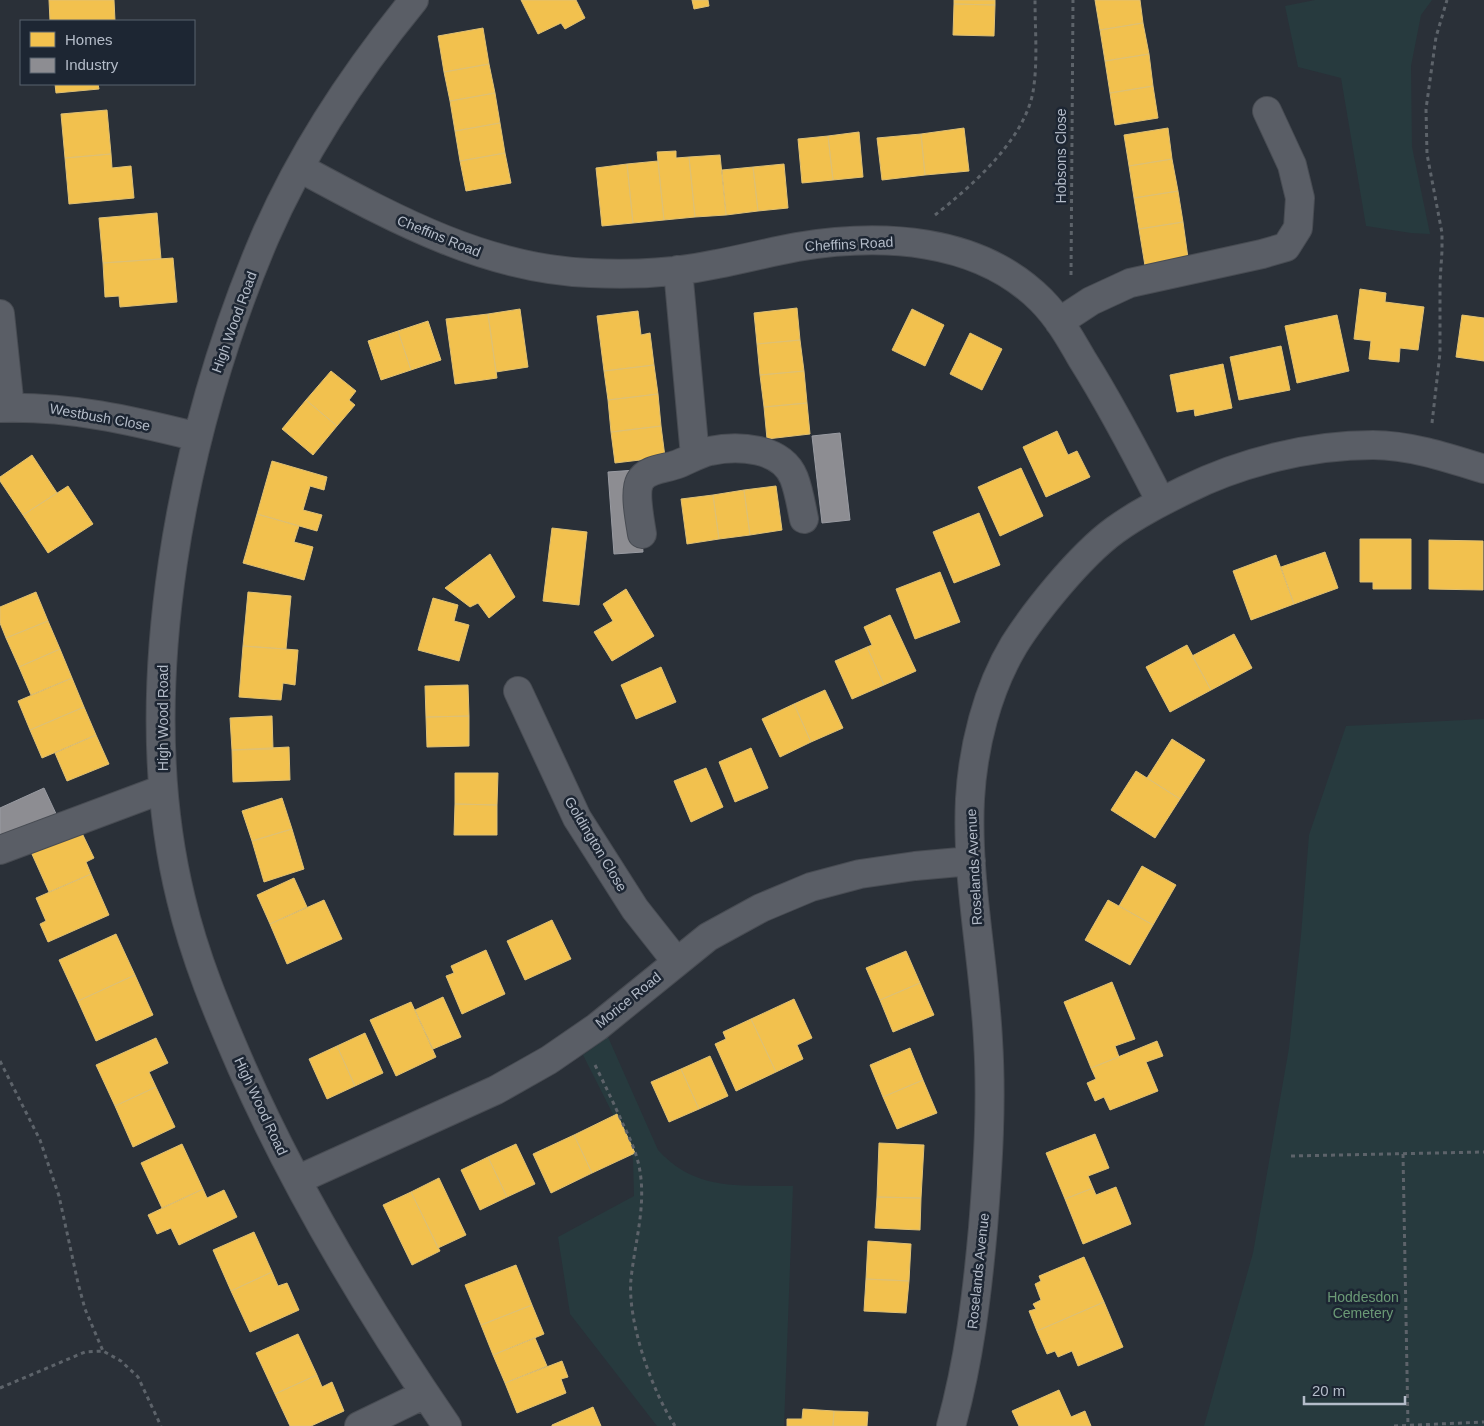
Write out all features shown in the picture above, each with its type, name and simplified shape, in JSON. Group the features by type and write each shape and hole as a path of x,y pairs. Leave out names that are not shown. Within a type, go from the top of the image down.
{"street":[{"name":"High Wood Road","path":"414,0 372,55 337,106 300,168 266,236 240,301 217,368 198,437 183,503 164,638 162,712 163,789 173,866 193,941 226,1030 256,1098 297,1180 358,1291 390,1343 447,1426"},
{"path":"1065,317 1109,291 1130,282 1262,254 1286,247 1298,228 1300,198 1292,165 1267,111"},
{"name":"Cheffins Road","path":"300,168 426,233 486,255 524,266 554,271 589,274 630,274 678,270 715,265 795,247 865,241 901,241 928,244 983,260 1004,271 1065,317 1161,502"},
{"path":"678,270 695,456"},
{"path":"0,314 5,408"},
{"name":"Westbush Close","path":"5,408 31,407 77,411 198,437"},
{"name":"Roselands Avenue","path":"951,1426 971,1336 979,1274 987,1182 990,1108 988,1039 971,861 970,800 972,771 989,699 1013,646 1038,609 1092,549 1114,531 1161,502 1192,486 1223,474 1252,464 1312,451 1374,445 1427,453 1484,469"},
{"path":"642,534 638,492 639,482 644,476 652,471 676,465 710,451 733,448 763,452 786,465 794,477 804,519"},
{"name":"Goldington Close","path":"518,691 577,818 635,909 676,961"},
{"path":"0,850 163,789"},
{"name":"Morice Road","path":"297,1180 496,1090 549,1060 597,1027 676,961 708,937 761,908 811,887 860,874 915,866 971,861"},
{"path":"359,1426 425,1394"}],"path":[{"path":"901,241 969,186 995,159 1013,136 1027,113 1033,92 1035,68 1035,0"},
{"name":"Hobsons Close","path":"1065,317 1072,0"},
{"path":"1427,453 1438,375 1442,233 1427,154 1426,109 1436,37 1447,0"},
{"path":"580,1038 595,1064 634,1147 640,1166 642,1188 640,1232 631,1280 632,1304 638,1336 655,1387 675,1426"},
{"path":"0,1061 40,1140 66,1223 85,1309 103,1351"},
{"path":"1291,1156 1484,1152"},
{"path":"1403,1154 1408,1426"},
{"path":"0,1388 85,1352 103,1351 121,1361 138,1377 162,1426"},
{"path":"1394,1426 1484,1422"}],"green space":[{"path":"1315,0 1432,0 1421,15 1411,66 1412,147 1430,234 1366,226 1341,78 1298,67 1285,6"},
{"name":"Hoddesdon Cemetery","path":"1484,719 1484,1426 1204,1426 1253,1253 1289,1048 1309,835 1346,726"},
{"path":"608,1037 658,1150 673,1164 704,1180 720,1183 793,1186 784,1426 657,1426 570,1314 558,1237 634,1196 633,1159 630,1148 583,1055"}],"building: Homes":[{"path":"49,0 114,0 115,20 50,20"},
{"path":"521,0 576,0 585,18 565,29 561,23 538,34"},
{"path":"692,0 708,0 709,6 694,9"},
{"path":"954,0 995,0 995,5 954,4"},
{"path":"1095,0 1140,0 1143,23 1100,30"},
{"path":"954,4 995,5 994,36 953,35"},
{"path":"1143,23 1149,54 1105,61 1100,30"},
{"path":"483,28 489,64 444,72 438,36"},
{"path":"1149,54 1153,86 1110,93 1105,61"},
{"path":"489,64 495,93 450,101 444,72"},
{"path":"55,85 98,85 99,89 56,93"},
{"path":"1153,86 1158,118 1115,125 1110,93"},
{"path":"495,93 500,123 455,131 450,101"},
{"path":"107,110 111,154 65,158 61,114"},
{"path":"500,123 505,153 460,161 455,131"},
{"path":"964,128 969,171 925,175 921,134"},
{"path":"1168,128 1172,159 1129,166 1124,135"},
{"path":"859,132 863,177 833,180 828,136"},
{"path":"921,134 925,175 882,180 877,138"},
{"path":"828,136 833,180 802,183 798,139"},
{"path":"676,151 676,158 689,157 695,217 664,220 657,152"},
{"path":"505,153 511,183 466,191 460,161"},
{"path":"111,154 112,168 131,166 134,198 69,204 65,158"},
{"path":"720,155 726,215 695,217 689,157"},
{"path":"1172,159 1178,191 1134,198 1129,166"},
{"path":"658,161 664,220 633,223 627,164"},
{"path":"627,164 633,223 602,226 596,168"},
{"path":"784,164 788,208 758,211 753,167"},
{"path":"753,167 758,211 726,215 722,170"},
{"path":"1178,191 1183,222 1139,229 1134,198"},
{"path":"157,213 161,259 103,263 99,218"},
{"path":"1183,222 1189,265 1146,272 1139,229"},
{"path":"173,258 177,302 120,307 119,296 105,297 103,263"},
{"path":"1360,289 1386,293 1385,302 1424,307 1418,350 1400,348 1399,362 1369,359 1371,341 1354,339"},
{"path":"797,308 800,340 757,344 754,313"},
{"path":"520,309 528,367 496,372 488,314"},
{"path":"912,309 944,325 925,366 892,350"},
{"path":"638,311 641,335 650,333 654,365 604,371 597,316"},
{"path":"488,314 497,378 455,384 446,319"},
{"path":"1337,315 1349,371 1297,383 1285,326"},
{"path":"1462,315 1484,318 1484,361 1456,357"},
{"path":"428,321 441,360 411,370 398,331"},
{"path":"398,331 411,370 381,380 368,341"},
{"path":"970,333 1002,349 982,390 950,374"},
{"path":"800,340 804,371 760,375 757,344"},
{"path":"1281,346 1290,390 1239,400 1230,357"},
{"path":"1223,364 1232,408 1195,416 1194,409 1177,412 1170,375"},
{"path":"654,365 658,394 608,400 604,371"},
{"path":"331,371 356,391 349,400 355,405 337,426 306,400"},
{"path":"804,371 807,403 764,407 760,375"},
{"path":"658,394 661,426 611,432 608,400"},
{"path":"306,400 337,426 313,455 282,429"},
{"path":"807,403 810,434 767,439 764,407"},
{"path":"661,426 665,457 615,463 611,432"},
{"path":"1057,431 1068,455 1077,451 1090,477 1046,497 1023,447"},
{"path":"32,455 57,493 23,515 0,481 0,477"},
{"path":"272,461 327,477 324,490 310,486 303,510 322,515 317,531 257,514"},
{"path":"1021,468 1043,516 1000,536 978,487"},
{"path":"68,486 93,524 48,553 23,515"},
{"path":"776,486 782,530 750,535 744,490"},
{"path":"744,490 750,535 719,539 713,495"},
{"path":"713,495 719,539 687,544 681,499"},
{"path":"979,513 1000,565 954,583 933,532"},
{"path":"257,514 299,526 294,542 313,547 304,580 243,563"},
{"path":"552,528 587,532 579,605 543,601"},
{"path":"1360,539 1411,539 1411,589 1373,589 1373,582 1360,582"},
{"path":"1429,540 1483,541 1483,590 1429,589"},
{"path":"1325,552 1338,588 1294,604 1281,567"},
{"path":"490,554 515,597 489,618 478,603 470,607 445,588"},
{"path":"1276,555 1294,604 1251,620 1233,571"},
{"path":"940,572 960,622 915,639 896,589"},
{"path":"626,589 654,636 612,661 594,632 613,621 603,604"},
{"path":"36,592 48,621 6,638 0,623 0,607"},
{"path":"248,592 291,596 286,649 243,646"},
{"path":"433,598 458,605 454,621 469,625 459,661 418,650"},
{"path":"890,615 916,671 884,685 867,647 872,645 864,627"},
{"path":"48,621 60,649 19,667 6,638"},
{"path":"1234,634 1252,668 1211,690 1192,656"},
{"path":"1187,645 1211,690 1170,712 1146,667"},
{"path":"243,646 298,650 295,685 283,683 281,700 239,697"},
{"path":"867,647 884,685 852,699 835,661"},
{"path":"60,649 72,678 31,695 19,667"},
{"path":"661,667 676,702 636,719 621,685"},
{"path":"72,678 84,707 30,730 18,701"},
{"path":"468,685 469,716 426,717 425,686"},
{"path":"825,690 843,728 811,742 794,704"},
{"path":"794,704 811,742 780,757 762,719"},
{"path":"84,707 96,735 42,758 30,730"},
{"path":"272,716 273,749 232,750 230,718"},
{"path":"469,716 469,746 427,747 426,717"},
{"path":"96,735 109,764 67,781 55,753"},
{"path":"1172,739 1205,760 1180,799 1147,778"},
{"path":"289,747 290,780 233,782 232,750"},
{"path":"751,748 768,788 735,802 719,762"},
{"path":"706,768 723,807 691,822 674,781"},
{"path":"1136,771 1180,799 1155,838 1111,810"},
{"path":"455,773 498,773 497,805 455,804"},
{"path":"282,798 292,829 252,841 242,811"},
{"path":"455,804 497,805 497,835 454,835"},
{"path":"292,829 304,869 264,882 252,841"},
{"path":"81,831 94,858 86,862 91,874 49,892 31,852"},
{"path":"1142,866 1176,885 1153,925 1119,906"},
{"path":"91,874 109,915 48,942 40,924 46,921 36,898"},
{"path":"294,878 307,907 270,924 257,895"},
{"path":"324,900 342,939 287,964 270,924"},
{"path":"1108,900 1153,925 1130,965 1085,940"},
{"path":"552,920 571,959 525,980 507,941"},
{"path":"116,934 135,975 78,1001 59,960"},
{"path":"486,950 505,994 462,1014 446,976 454,973 451,966"},
{"path":"906,951 920,983 880,1000 866,968"},
{"path":"135,975 153,1015 96,1041 78,1001"},
{"path":"1112,982 1135,1039 1115,1046 1119,1057 1091,1068 1064,1002"},
{"path":"920,983 934,1015 893,1032 880,1000"},
{"path":"443,997 461,1037 433,1049 415,1010"},
{"path":"794,999 812,1038 797,1045 803,1059 776,1072 751,1019"},
{"path":"411,1002 436,1057 396,1076 370,1020"},
{"path":"751,1019 776,1072 736,1091 715,1044 726,1039 723,1032"},
{"path":"365,1033 383,1073 355,1086 337,1046"},
{"path":"156,1038 168,1063 149,1072 156,1087 115,1106 96,1065"},
{"path":"1157,1041 1163,1056 1146,1062 1158,1091 1110,1110 1104,1097 1095,1101 1087,1083 1096,1079 1091,1068"},
{"path":"337,1046 355,1086 327,1099 309,1059"},
{"path":"910,1048 923,1080 883,1097 870,1065"},
{"path":"710,1056 728,1096 699,1109 681,1069"},
{"path":"681,1069 699,1109 669,1122 651,1082"},
{"path":"923,1080 937,1113 897,1129 883,1097"},
{"path":"156,1087 175,1127 133,1147 115,1106"},
{"path":"617,1114 635,1153 592,1173 574,1135"},
{"path":"1095,1134 1109,1168 1088,1176 1093,1188 1065,1199 1046,1153"},
{"path":"574,1135 592,1173 551,1193 533,1154"},
{"path":"879,1143 924,1145 921,1198 877,1197"},
{"path":"182,1144 203,1189 162,1208 141,1163"},
{"path":"516,1144 535,1184 507,1197 488,1157"},
{"path":"488,1157 507,1197 480,1210 461,1170"},
{"path":"439,1178 466,1235 438,1248 411,1192"},
{"path":"1116,1187 1131,1224 1083,1244 1065,1199 1093,1188 1096,1195"},
{"path":"203,1189 207,1198 224,1190 237,1217 179,1245 171,1228 157,1234 148,1215"},
{"path":"411,1192 440,1251 412,1265 383,1205"},
{"path":"877,1197 921,1198 920,1230 875,1228"},
{"path":"254,1232 272,1272 231,1291 213,1250"},
{"path":"868,1241 911,1244 909,1281 866,1279"},
{"path":"1084,1257 1104,1302 1037,1331 1029,1311 1036,1309 1033,1304 1041,1300 1035,1284 1041,1281 1039,1276"},
{"path":"516,1265 532,1305 481,1325 465,1285"},
{"path":"272,1272 278,1286 287,1283 299,1310 250,1332 231,1291"},
{"path":"866,1279 909,1281 906,1313 864,1311"},
{"path":"1104,1302 1123,1347 1078,1366 1072,1351 1058,1357 1055,1351 1047,1354 1037,1331"},
{"path":"532,1305 544,1334 493,1355 481,1325"},
{"path":"298,1334 317,1375 275,1394 256,1353"},
{"path":"535,1338 547,1366 505,1383 493,1355"},
{"path":"562,1361 568,1377 561,1379 566,1393 517,1413 505,1383"},
{"path":"317,1375 322,1387 332,1382 344,1411 311,1426 290,1426 275,1394"},
{"path":"1059,1390 1071,1417 1085,1411 1091,1426 1019,1426 1012,1411"},
{"path":"593,1407 601,1426 552,1426 552,1425"},
{"path":"803,1409 834,1411 833,1426 787,1426 787,1419 802,1419"},
{"path":"834,1411 868,1412 867,1426 833,1426"}],"building: Industry":[{"path":"840,433 850,520 822,523 812,436"},
{"path":"636,470 643,552 614,554 608,472"},
{"path":"44,788 58,818 0,844 0,808"}]}
